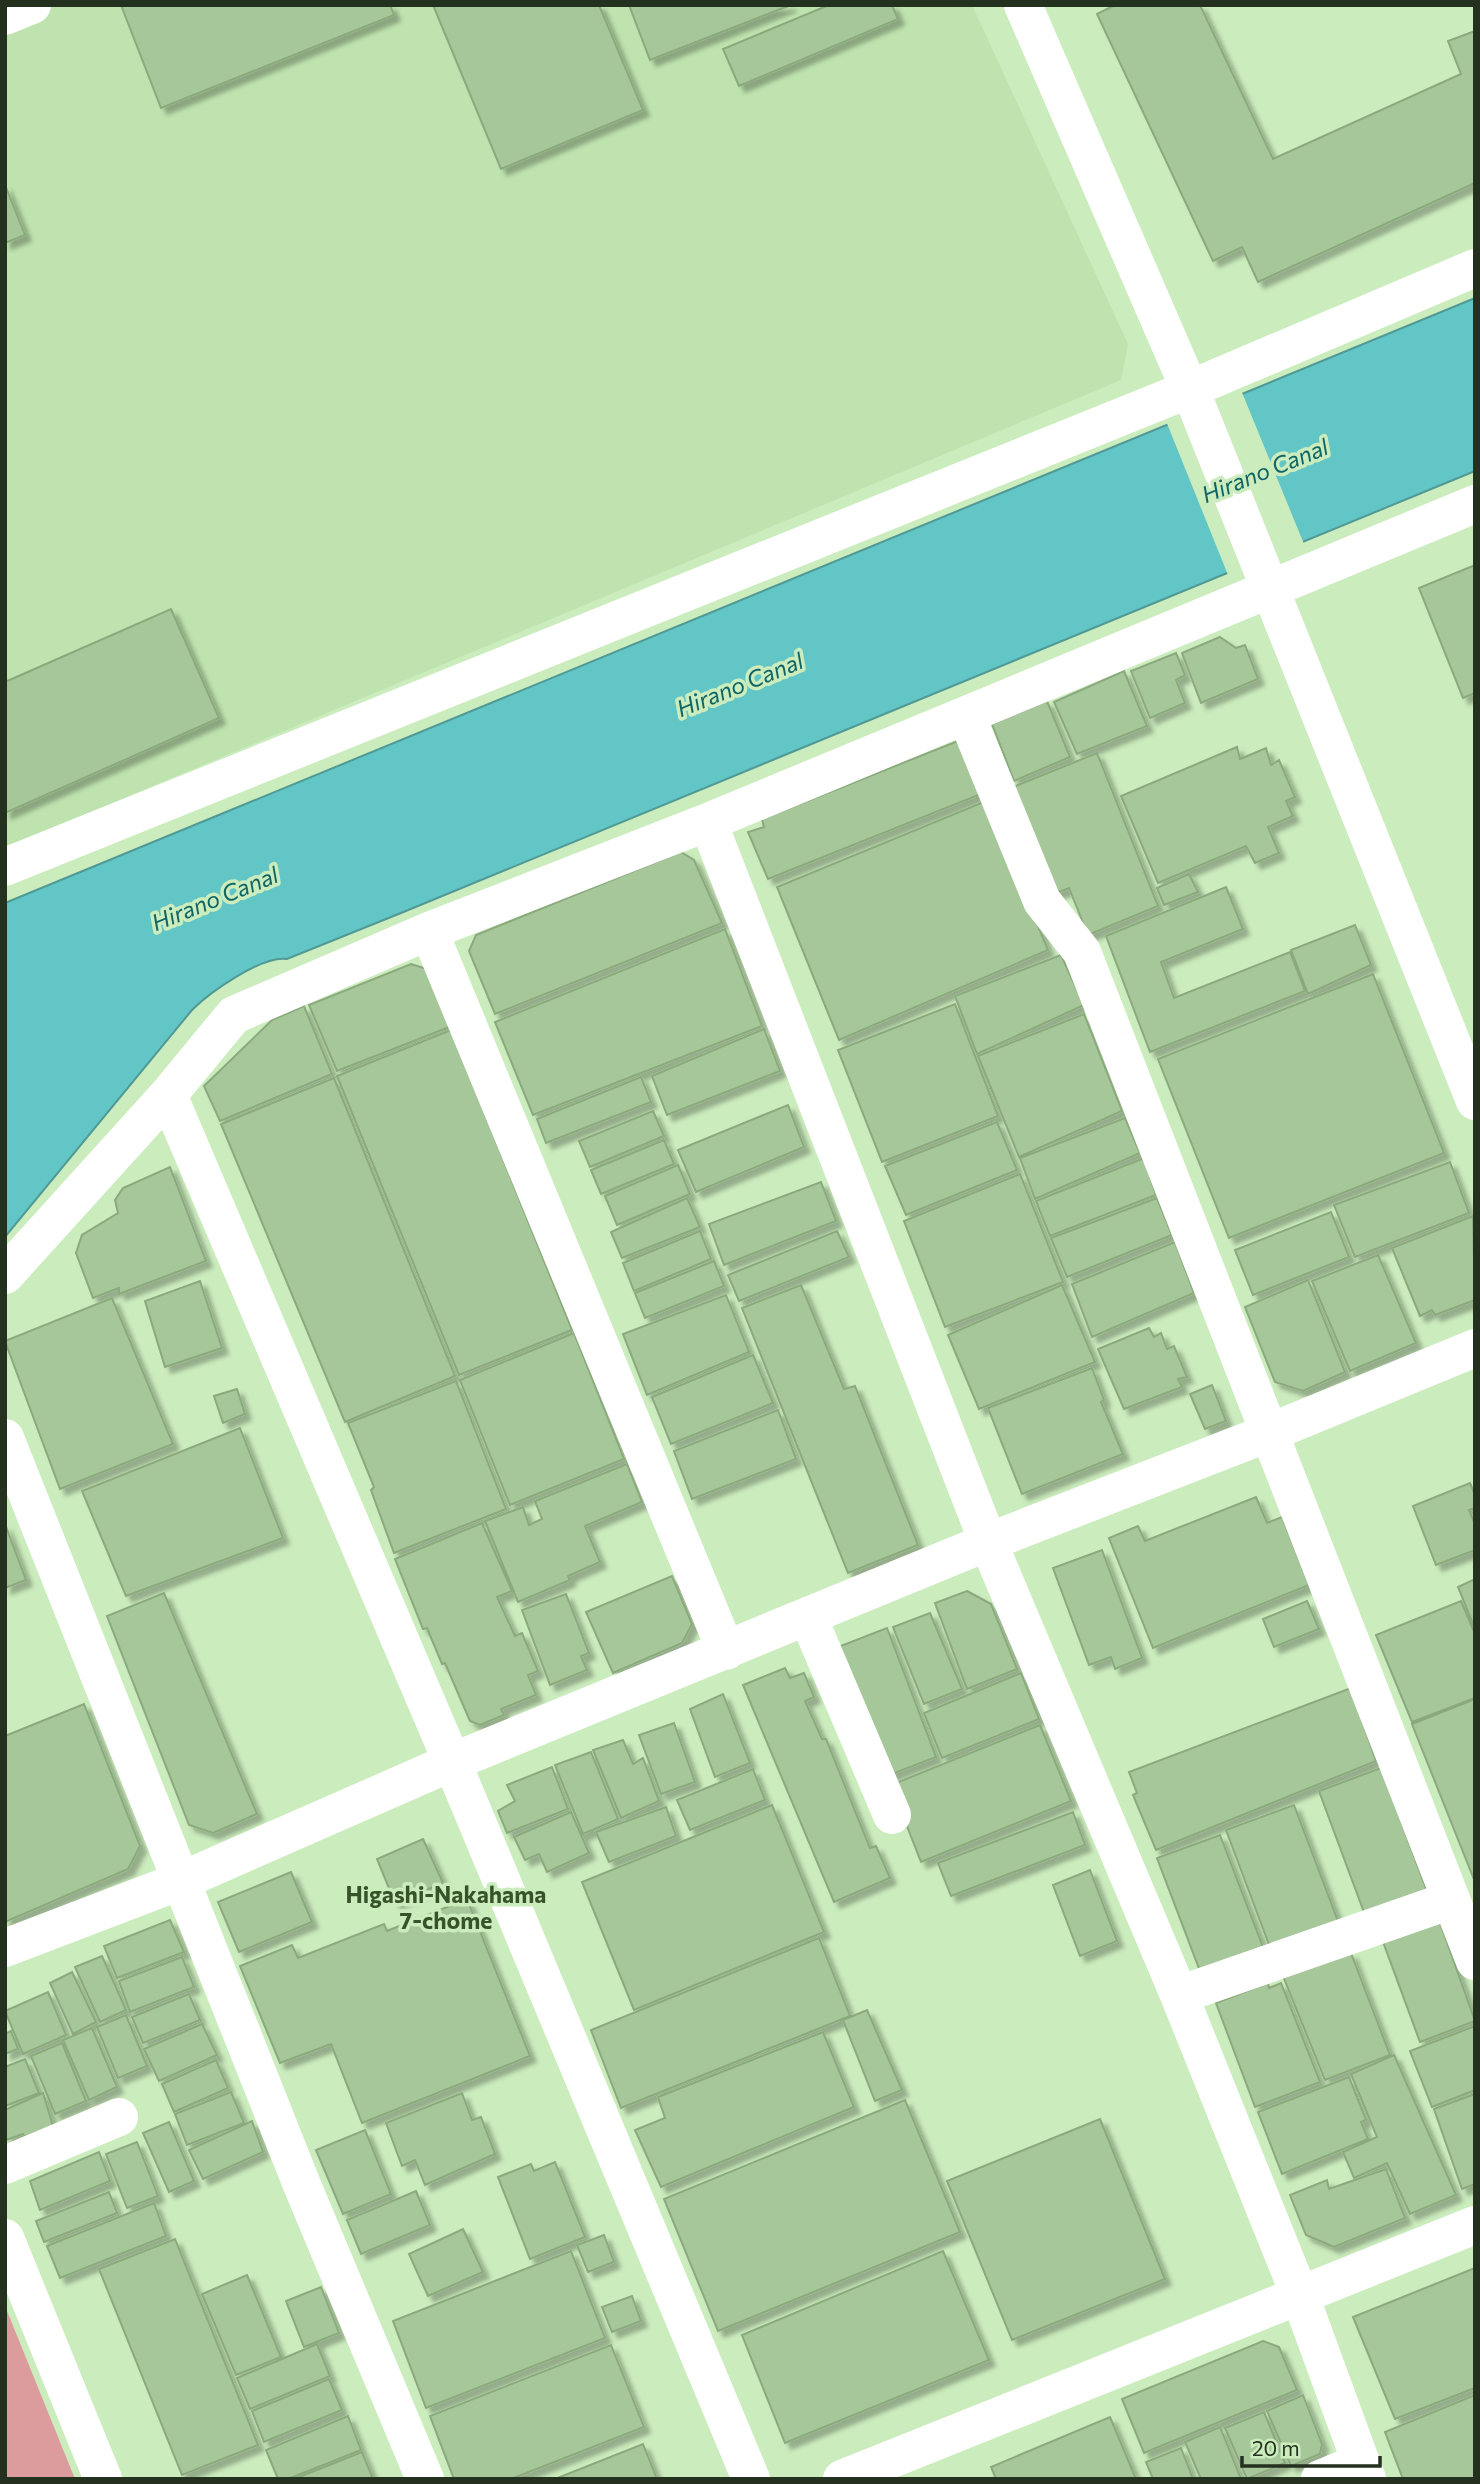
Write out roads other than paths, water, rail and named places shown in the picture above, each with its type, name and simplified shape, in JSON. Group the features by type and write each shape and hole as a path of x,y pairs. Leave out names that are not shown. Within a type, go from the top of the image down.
{"street":[{"path":"5,16 32,5"},
{"path":"1023,5 1193,397 1475,1101"},
{"path":"5,867 1058,442 1193,397 1475,268"},
{"path":"5,1275 169,1095 234,1015 429,931 708,822 966,715 1266,578 1475,504"},
{"path":"966,715 1042,901 1082,952 1475,1961"},
{"path":"708,822 988,1542 1178,1995 1300,2296 1364,2470 1320,2479"},
{"path":"429,931 726,1651"},
{"path":"169,1095 452,1762 751,2479"},
{"path":"5,1948 183,1880 452,1762 988,1542 1271,1432 1475,1348"},
{"path":"5,1438 183,1880 302,2185 425,2479"},
{"path":"808,1617 892,1815"},
{"path":"1178,1995 1451,1900"},
{"path":"5,2165 119,2117"},
{"path":"842,2479 1475,2225"},
{"path":"5,2238 103,2479"}],"water":[{"name":"Hirano Canal","path":"1475,298 1475,471 401,913 287,959 276,959 250,969 210,994 192,1010 5,1237 5,903"}],"district":[{"name":"Higashi-Nakahama 7-chome","path":"446,1908"}]}
